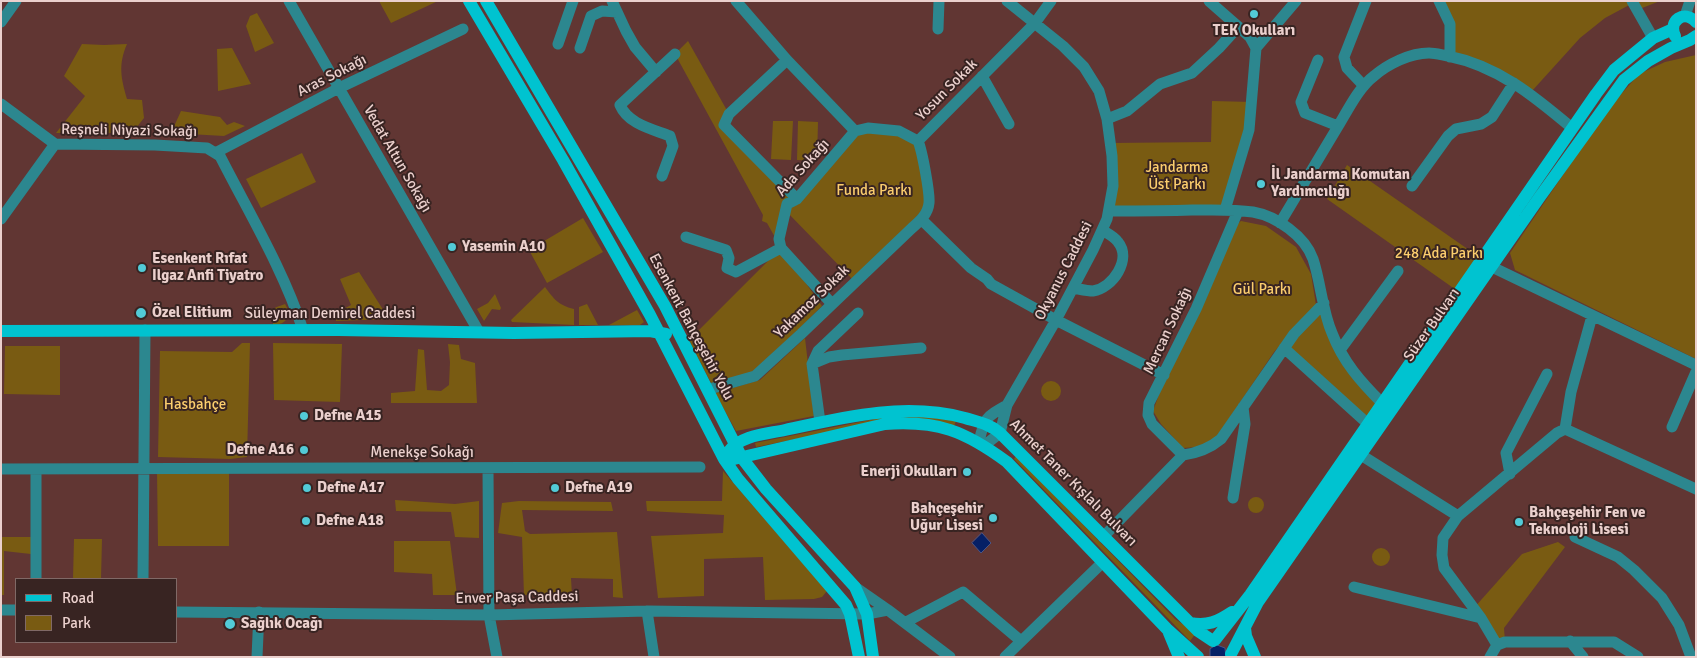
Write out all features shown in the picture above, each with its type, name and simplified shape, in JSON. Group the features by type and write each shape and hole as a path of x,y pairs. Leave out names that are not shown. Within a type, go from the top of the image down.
{"main road":[{"name":"Esenkent Bahçeşehir Yolu","path":"469,1 563,160 659,332 724,459 743,485 846,605 858,614 873,657"},
{"name":"Esenkent Bahçeşehir Yolu","path":"486,1 668,312 742,458 766,489 856,587 858,657"},
{"path":"1692,40 1682,41 1676,36 1673,29 1676,21 1693,18"},
{"name":"Süzer Bulvarı","path":"1200,657 1203,648 1214,640 1250,594 1614,70 1653,38 1673,29"},
{"name":"Süzer Bulvarı","path":"1232,656 1258,602 1539,198 1624,80 1648,61 1670,48 1692,40"},
{"path":"668,312 665,326 659,332 682,341"},
{"name":"Süleyman Demirel Caddesi","path":"1,331 659,332"},
{"name":"Ahmet Taner Kışlalı Bulvarı","path":"734,445 746,439 820,422 864,414 896,411 923,410 953,415 993,427 1198,632 1225,643 1232,656"},
{"name":"Ahmet Taner Kışlalı Bulvarı","path":"724,459 742,458 885,424 910,422 936,426 961,434 982,444 1007,462 1167,629 1200,657"},
{"path":"724,459 734,445"},
{"path":"1190,623 1202,625 1218,621 1238,608"},
{"path":"1245,628 1246,636 1256,657"},
{"path":"1167,629 1179,657"}],"street":[{"path":"1,22 16,1"},
{"name":"Vedat Altun Sokağı","path":"289,1 479,332"},
{"path":"558,44 573,1"},
{"path":"612,1 635,47 656,72"},
{"path":"938,29 940,1"},
{"name":"Okyanus Caddesi","path":"1007,1 1064,46 1084,67 1099,90 1107,119 1112,156 1113,186 1109,211 1102,230 1056,320 1007,405"},
{"name":"Yosun Sokak","path":"922,220 929,203 922,149 918,141 1035,23 1051,1"},
{"path":"1209,1 1250,37 1256,48 1249,130 1225,210"},
{"path":"1256,48 1296,1"},
{"path":"1364,86 1347,68 1344,57 1366,1"},
{"path":"1439,1 1450,24 1450,57"},
{"path":"1632,1 1653,38"},
{"path":"1690,1 1693,18"},
{"path":"736,2 787,60 855,132 868,128 899,131 918,141"},
{"path":"580,48 591,16 602,11 617,12"},
{"path":"1107,119 1127,112 1160,84 1192,73 1238,27"},
{"name":"Aras Sokağı","path":"215,153 339,88 463,29"},
{"path":"1280,223 1354,99 1364,86 1372,76 1392,64 1410,57 1430,53 1481,66 1534,96 1572,128"},
{"path":"662,176 673,146 670,136 633,122 620,105 675,54"},
{"path":"787,60 728,114 724,125 797,198"},
{"path":"1318,60 1301,102 1305,112 1338,126"},
{"path":"982,76 1009,124"},
{"path":"1412,186 1448,136 1456,129 1481,124 1492,117 1514,84"},
{"path":"1,104 55,144"},
{"name":"Ada Sokağı","path":"781,248 779,239 787,204 797,198 855,132"},
{"name":"Reşneli Niyazi Sokağı","path":"1,219 55,144 155,145 207,148 220,156 278,267 304,330"},
{"path":"1109,211 1225,210 1253,212 1271,218 1289,228 1302,241 1313,258 1331,331 1340,350 1360,381 1382,403"},
{"name":"Mercan Sokağı","path":"1183,455 1152,424 1148,415 1149,403 1196,309 1238,211"},
{"path":"922,220 971,268 991,284 1056,320 1164,375"},
{"name":"Yakamoz Sokak","path":"713,388 756,376 922,220"},
{"path":"1073,288 1094,291 1108,284 1121,269 1123,253 1118,242 1102,230"},
{"path":"686,237 726,250 729,258 727,268 736,272 781,248 832,304"},
{"path":"1482,259 1492,267 1696,364"},
{"path":"1340,350 1398,271"},
{"path":"1103,537 1183,455 1211,447 1221,439 1294,334 1324,303"},
{"path":"820,422 812,364 818,351 858,313"},
{"path":"1565,429 1571,392 1592,316"},
{"path":"143,578 145,330"},
{"path":"812,364 829,357 842,355 921,348"},
{"path":"1284,348 1368,424"},
{"path":"1672,428 1696,372"},
{"path":"1510,474 1506,453 1547,374"},
{"path":"982,444 983,423 991,415 1007,405"},
{"path":"982,444 1000,433 1007,405"},
{"path":"1233,498 1245,424 1243,407"},
{"path":"1497,646 1481,618 1444,568 1442,555 1444,538 1458,516 1565,429"},
{"path":"1565,429 1696,489"},
{"path":"1361,455 1458,516"},
{"name":"Menekşe Sokağı","path":"1,469 700,467"},
{"path":"488,468 489,614 497,657"},
{"path":"36,469 36,578"},
{"path":"1575,537 1618,557 1662,598 1679,625 1691,657"},
{"path":"1005,657 1103,562"},
{"path":"856,587 906,622 950,657"},
{"path":"1354,588 1481,618"},
{"path":"906,622 963,592 1021,641"},
{"path":"1,610 15,610"},
{"name":"Enver Paşa Caddesi","path":"178,612 489,614 647,611 858,614 888,610"},
{"path":"647,611 654,657"},
{"path":"257,657 259,612"},
{"path":"1570,641 1583,657"},
{"path":"1490,657 1497,646 1505,642 1570,641 1614,642 1638,657"}],"green space":[{"path":"379,1 438,1 391,23"},
{"path":"1440,1 1660,1 1637,10 1633,3 1605,18 1580,38 1532,91 1454,54"},
{"path":"257,13 274,43 255,52 246,26 250,16"},
{"name":"Funda Parkı","path":"688,41 729,114 724,125 797,198 855,131 868,128 918,141 929,203 855,282 786,211 781,248 767,223 762,221 763,215 675,54"},
{"path":"82,44 127,44 121,65 123,84 127,99 142,100 144,118 132,133 56,133 85,96 64,76"},
{"path":"232,48 251,84 218,91 217,49"},
{"path":"1696,55 1696,359 1515,270 1510,253 1607,110 1639,74 1665,62"},
{"name":"Jandarma Üst Parkı","path":"1212,101 1252,102 1225,210 1109,211 1111,143 1211,142"},
{"path":"181,111 220,117 227,125 234,122 245,126 224,136 171,133"},
{"path":"773,121 793,121 791,160 771,159"},
{"path":"798,121 818,122 817,161 797,160"},
{"path":"302,153 316,182 261,208 246,179"},
{"name":"248 Ada Parkı","path":"1347,165 1482,259 1459,292 1327,199"},
{"path":"583,218 603,252 547,283 529,250"},
{"name":"Gül Parkı","path":"1241,221 1266,226 1296,247 1311,274 1316,305 1274,352 1214,441 1197,447 1183,448 1161,424 1153,411 1162,386 1235,226"},
{"path":"781,248 822,306 751,373 711,383 689,340"},
{"path":"359,272 389,319 336,321 336,313 351,305 340,279"},
{"path":"545,287 557,301 564,306 574,309 574,325 512,322 511,320"},
{"path":"495,294 501,308 500,310 492,309 484,321 477,309 488,303"},
{"path":"1324,303 1331,331 1382,403 1368,424 1284,348"},
{"path":"285,304 290,313 284,322 273,325 273,320 270,316 262,317 267,312"},
{"path":"587,304 598,325 579,325 579,307"},
{"path":"637,310 644,322 640,325 609,325"},
{"path":"805,338 814,416 736,431 715,393 760,380"},
{"name":"Hasbahçe","path":"242,343 250,343 247,457 230,459 158,457 160,351 232,352"},
{"path":"273,343 342,344 340,402 274,400"},
{"path":"448,344 459,345 461,359 475,363 477,403 391,403 391,393 415,391 418,349 424,350 427,390 441,391 449,385 450,362"},
{"path":"5,346 60,346 60,395 4,394"},
{"path":"1051,381 1058,384 1061,391 1058,398 1051,401 1044,398 1041,391 1044,384"},
{"path":"923,416 956,421 954,426 886,421 756,447 755,443 885,417"},
{"path":"1016,456 1175,619 1196,633 1190,641 1014,459"},
{"path":"157,471 229,471 229,546 158,546"},
{"path":"723,471 827,591 822,597 814,599 765,600 763,557 704,559 704,596 658,598 651,536 723,533 724,515 647,511 646,501 722,501"},
{"path":"1253,497 1259,497 1264,502 1262,511 1253,513 1248,508 1248,502"},
{"path":"395,500 455,504 479,501 479,538 455,537 451,512 396,511"},
{"path":"519,501 611,502 613,511 522,510 525,531 530,534 617,532 623,598 613,597 613,579 571,578 572,596 524,595 522,537 498,533 502,503"},
{"path":"1,537 31,537 31,554 4,551 4,595 1,595"},
{"path":"74,539 102,539 101,578 73,578"},
{"path":"394,541 450,541 457,595 433,595 432,574 394,572"},
{"path":"1558,542 1565,547 1504,628 1505,642 1497,645 1473,609 1522,554"},
{"path":"1381,548 1387,551 1390,557 1387,563 1381,566 1375,563 1372,557 1375,551"}],"shaded area":[{"path":"982,533 991,543 981,553 972,543"},
{"path":"1217,645 1225,648 1226,657 1210,657 1210,649"}],"place":[{"name":"TEK Okulları","path":"1254,14"},
{"name":"İl Jandarma Komutan Yardımcılığı","path":"1261,184"},
{"name":"Yasemin A10","path":"452,247"},
{"name":"Esenkent Rıfat Ilgaz Anfi Tiyatro","path":"142,268"},
{"name":"Özel Elitium","path":"141,313"},
{"name":"Defne A15","path":"304,416"},
{"name":"Defne A16","path":"304,450"},
{"name":"Enerji Okulları","path":"967,472"},
{"name":"Defne A17","path":"307,488"},
{"name":"Defne A19","path":"555,488"},
{"name":"Bahçeşehir Uğur Lisesi","path":"993,518"},
{"name":"Defne A18","path":"306,521"},
{"name":"Bahçeşehir Fen ve Teknoloji Lisesi","path":"1519,522"},
{"name":"Sağlık Ocağı","path":"230,624"}]}
